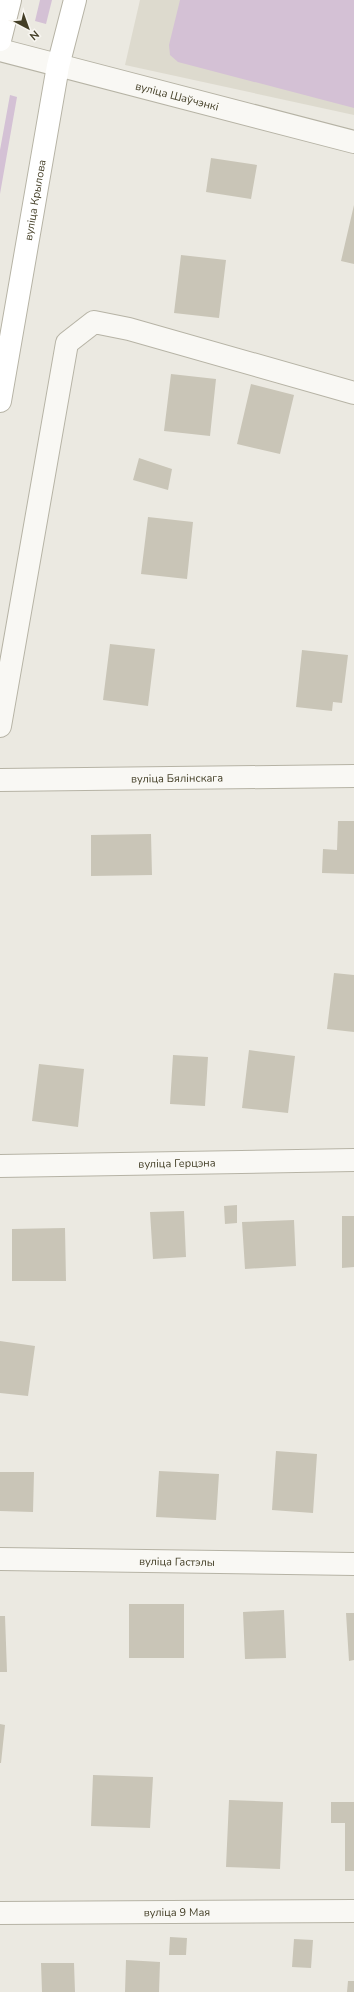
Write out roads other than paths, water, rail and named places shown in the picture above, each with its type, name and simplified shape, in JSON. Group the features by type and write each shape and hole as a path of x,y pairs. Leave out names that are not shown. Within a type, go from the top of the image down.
{"main road":[{"path":"0,40 10,0"},
{"name":"вуліца Крылова","path":"0,402 58,66 75,0"}],"street":[{"name":"вуліца Шаўчэнкі","path":"0,50 354,142"},
{"path":"0,726 67,343 94,322 129,329 354,393"},
{"name":"вуліца Бялінскага","path":"0,780 354,776"},
{"name":"вуліца Герцэна","path":"0,1166 354,1160"},
{"name":"вуліца Гастэлы","path":"0,1560 354,1564"},
{"name":"вуліца 9 Мая","path":"0,1912 354,1911"}]}
